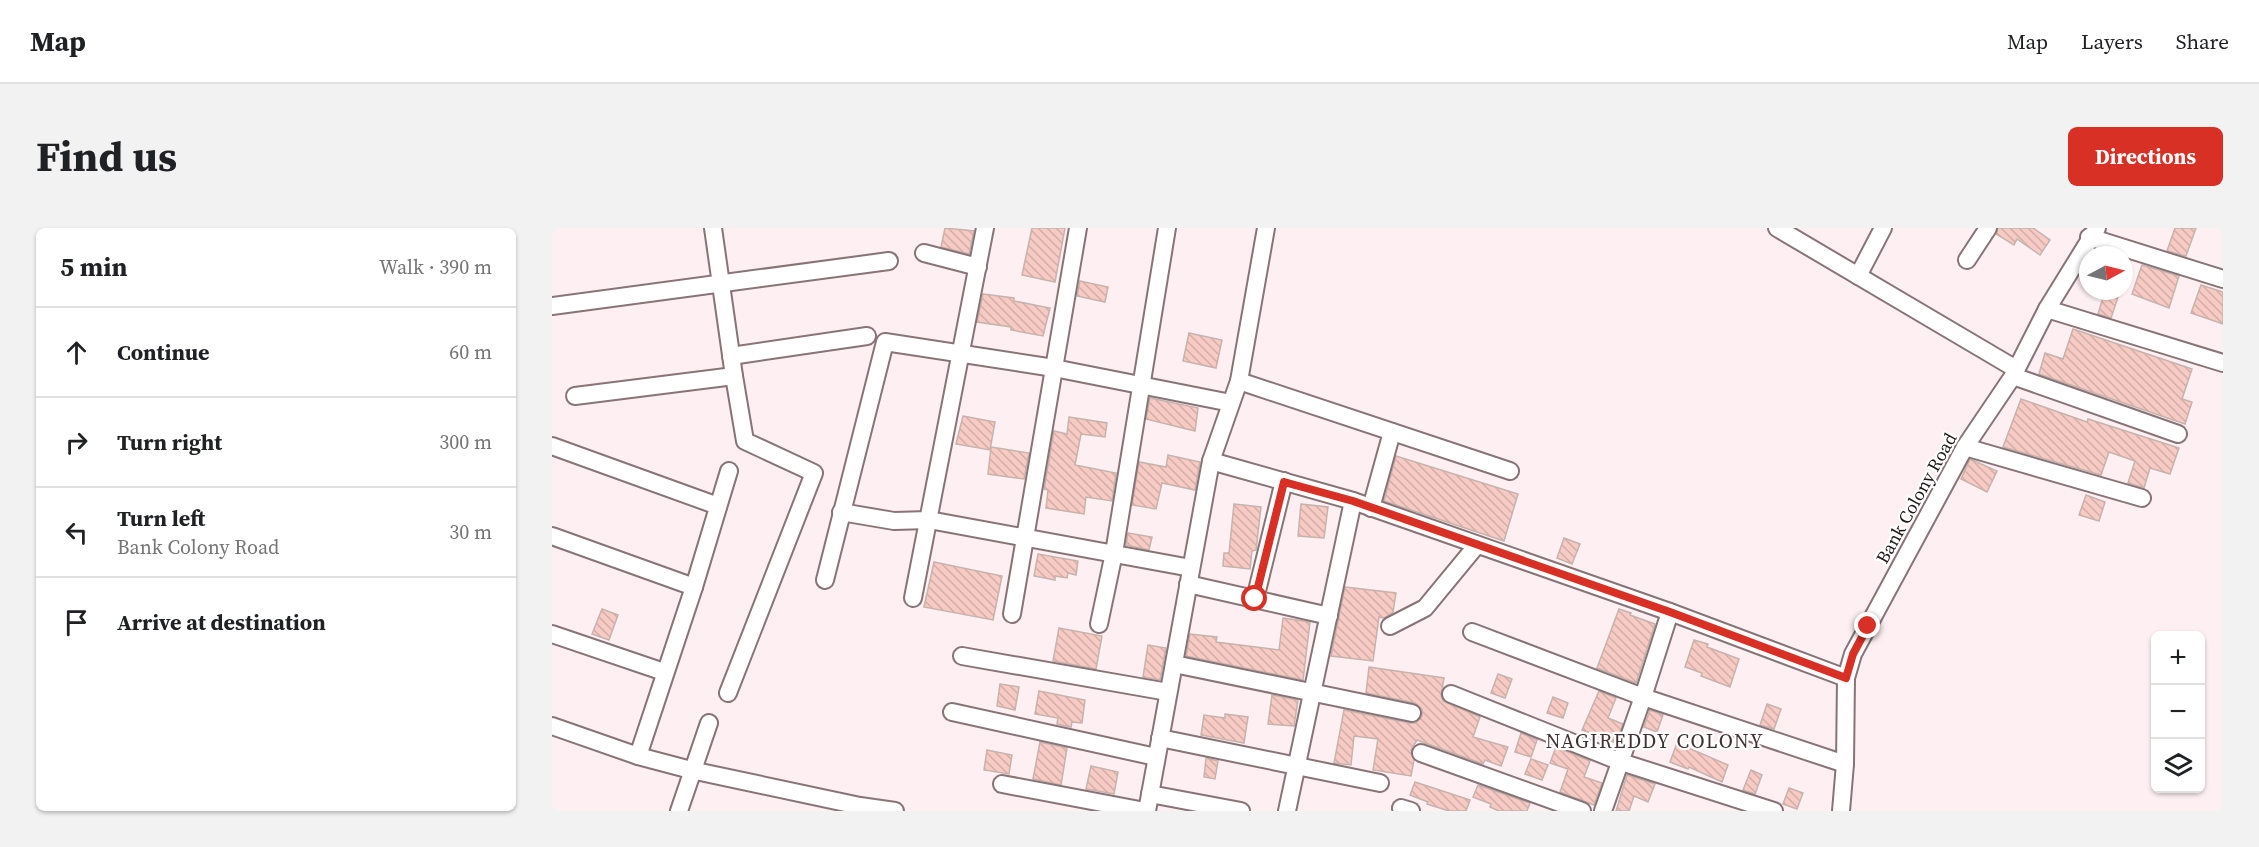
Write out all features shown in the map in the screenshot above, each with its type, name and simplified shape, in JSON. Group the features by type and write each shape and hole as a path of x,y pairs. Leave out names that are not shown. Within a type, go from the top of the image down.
{"street":[{"path":"713,228 734,376 746,441 814,473 728,693"},
{"path":"913,598 985,228"},
{"path":"1012,614 1078,228"},
{"path":"1099,624 1114,553 1167,228"},
{"path":"1002,784 1146,811 1211,461 1239,381 1266,228"},
{"path":"1778,228 2014,372 2178,434"},
{"path":"1858,276 1883,228"},
{"path":"1967,260 1988,228"},
{"path":"2093,232 2223,279"},
{"name":"Bank Colony Road","path":"1841,811 1845,764 1846,678 1853,654 1965,447 2014,372 2047,309 2093,232"},
{"path":"924,254 978,267"},
{"path":"552,306 889,261"},
{"path":"2047,309 2223,363"},
{"path":"731,356 867,336"},
{"path":"825,580 885,342 1054,368 1231,403"},
{"path":"574,396 734,376"},
{"path":"1239,381 1509,471"},
{"path":"1371,508 1392,432"},
{"path":"552,446 718,506"},
{"path":"1965,447 2142,498"},
{"path":"1211,461 1353,501 1670,612 1846,678"},
{"path":"638,756 729,471"},
{"path":"1255,599 1284,482"},
{"path":"1287,811 1353,501"},
{"path":"841,512 894,521 929,520 1114,553 1255,599 1329,616"},
{"path":"552,536 694,586"},
{"path":"1390,626 1425,608 1477,545"},
{"path":"1603,811 1644,697 1670,612"},
{"path":"1472,632 1644,697 1845,764"},
{"path":"552,634 664,672"},
{"path":"962,656 1168,692"},
{"path":"1174,664 1413,713"},
{"path":"1451,694 1621,762 1774,811"},
{"path":"952,712 1156,757"},
{"path":"679,811 691,770 709,723"},
{"path":"552,726 638,756 691,770 860,808 895,811"},
{"path":"1160,738 1380,783"},
{"path":"1421,753 1582,811"},
{"path":"1150,794 1241,811"}],"building":[{"path":"945,228 974,231 969,254 941,247"},
{"path":"1032,228 1065,228 1055,282 1022,275"},
{"path":"1998,228 2033,228 2050,240 2040,255 2017,239 2014,245 1996,234"},
{"path":"2175,228 2196,228 2186,256 2167,251"},
{"path":"2142,265 2179,276 2169,308 2133,294"},
{"path":"1080,281 1108,287 1105,302 1077,296"},
{"path":"2201,285 2223,292 2223,324 2191,313"},
{"path":"983,294 1014,298 1014,301 1050,308 1043,336 1011,330 1011,327 977,322"},
{"path":"2102,300 2117,300 2111,318 2098,314"},
{"path":"2073,329 2192,369 2182,399 2192,402 2185,424 2039,374 2045,353 2063,359"},
{"path":"1189,333 1222,340 1216,368 1183,361"},
{"path":"1150,398 1198,408 1195,431 1146,419"},
{"path":"2021,399 2087,422 2088,419 2179,448 2170,474 2150,468 2144,488 2128,483 2135,461 2109,452 2101,475 2003,447"},
{"path":"963,416 995,422 990,450 956,444"},
{"path":"1069,417 1107,423 1105,437 1081,434 1075,465 1116,473 1112,501 1086,497 1084,514 1046,508 1048,490 1044,489 1054,431 1067,434"},
{"path":"991,447 1029,453 1024,479 988,474"},
{"path":"1168,455 1200,462 1195,490 1162,483 1156,509 1132,505 1139,462 1166,467"},
{"path":"1396,456 1518,494 1504,541 1384,501"},
{"path":"1970,459 1997,471 1987,492 1961,479"},
{"path":"2086,495 2105,502 2099,521 2079,515"},
{"path":"1234,504 1261,507 1256,550 1252,551 1250,569 1223,566 1224,553 1229,553"},
{"path":"1301,504 1328,507 1324,538 1298,536"},
{"path":"1128,533 1152,537 1149,550 1126,545"},
{"path":"1564,538 1580,544 1572,564 1557,558"},
{"path":"1038,554 1078,561 1076,575 1068,573 1067,578 1055,576 1055,580 1034,576"},
{"path":"934,562 1002,576 993,620 924,607"},
{"path":"1345,587 1396,593 1393,612 1384,618 1379,617 1373,661 1331,656"},
{"path":"602,609 618,615 609,640 592,634"},
{"path":"1619,609 1655,624 1636,683 1597,668"},
{"path":"1283,618 1310,622 1303,680 1186,656 1190,634 1217,637 1216,642 1279,650"},
{"path":"1059,628 1102,636 1096,669 1053,661"},
{"path":"1694,640 1739,659 1730,687 1685,667"},
{"path":"1148,645 1166,648 1160,680 1143,677"},
{"path":"1369,667 1444,678 1441,695 1443,701 1480,717 1473,737 1508,747 1501,766 1485,760 1483,764 1417,740 1411,750 1414,760 1411,776 1373,770 1378,739 1354,736 1351,765 1334,763 1344,710 1410,723 1416,723 1422,716 1422,709 1415,703 1366,693"},
{"path":"1498,674 1512,679 1505,698 1491,693"},
{"path":"1000,684 1019,687 1015,710 997,706"},
{"path":"1039,691 1085,700 1082,723 1072,722 1071,727 1057,724 1058,718 1035,714"},
{"path":"1599,691 1616,698 1608,718 1623,724 1616,743 1582,730"},
{"path":"1272,695 1298,700 1294,726 1268,724"},
{"path":"1553,697 1568,703 1563,718 1547,713"},
{"path":"1767,704 1781,709 1774,729 1760,725"},
{"path":"1650,710 1663,715 1657,732 1644,727"},
{"path":"1225,714 1248,717 1244,743 1201,735 1204,715 1225,718"},
{"path":"1521,733 1537,740 1531,757 1515,752"},
{"path":"1040,742 1067,748 1061,785 1033,779"},
{"path":"1677,743 1728,765 1722,782 1689,767 1688,769 1670,762"},
{"path":"1556,747 1590,761 1584,777 1602,783 1594,805 1560,792 1568,769 1550,763"},
{"path":"987,750 1012,755 1009,774 984,770"},
{"path":"1206,758 1218,761 1215,779 1204,777"},
{"path":"1531,759 1548,765 1542,780 1525,774"},
{"path":"1091,766 1118,772 1114,794 1086,789"},
{"path":"1751,770 1762,775 1755,794 1743,790"},
{"path":"1627,775 1655,784 1648,802 1634,796 1629,811 1616,811"},
{"path":"1415,782 1470,800 1466,811 1449,811 1427,804 1428,802 1410,795"},
{"path":"1478,785 1530,803 1527,811 1499,811 1490,807 1491,804 1473,797"},
{"path":"1789,788 1803,793 1797,809 1783,804"}],"district":[{"name":"NAGIREDDY COLONY","path":"1655,741"}],"route":[{"path":"1255,599 1284,482 1353,501 1670,612 1846,678 1853,654 1868,626"}]}
